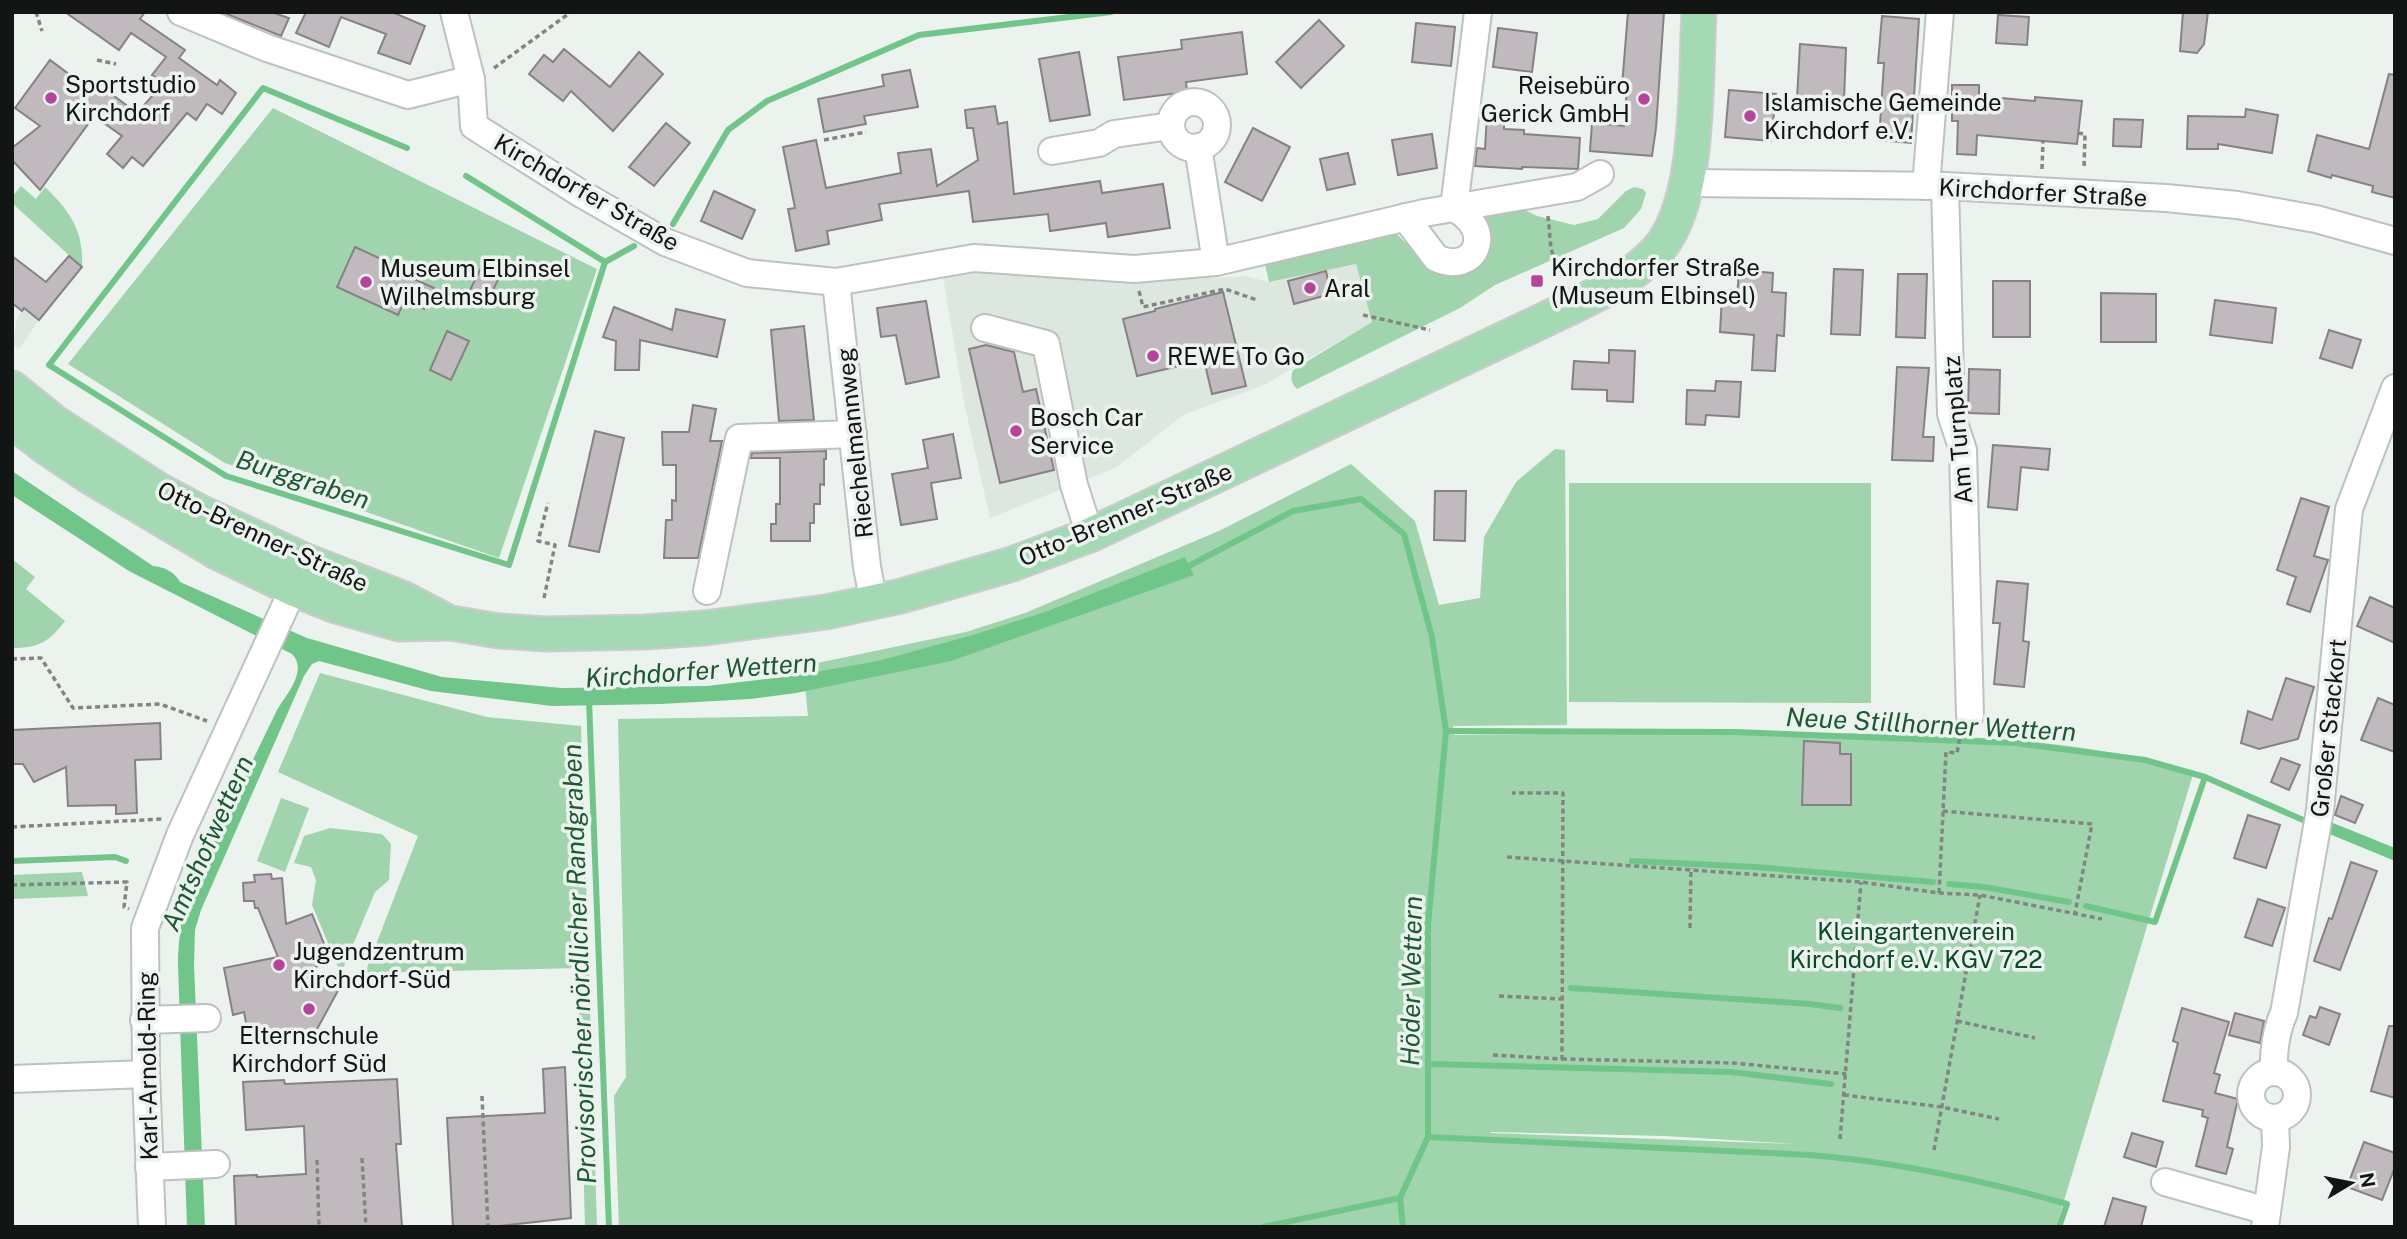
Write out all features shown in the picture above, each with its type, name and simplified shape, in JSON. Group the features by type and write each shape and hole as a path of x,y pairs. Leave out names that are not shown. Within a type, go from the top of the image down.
{"main road":[{"name":"Otto-Brenner-Straße","path":"12,421 44,446 133,503 217,552 336,606 399,624 452,624 546,634 645,632 762,621 874,603 978,574 1090,535 1601,292 1637,269 1660,247 1677,217 1687,183 1693,133 1699,12"},
{"name":"Otto-Brenner-Straße","path":"12,388 54,422 157,489 200,512 294,588"}],"street":[{"path":"181,12 267,48 408,95 471,79 454,12"},
{"path":"1405,217 1436,258 1443,262 1460,261 1472,254 1478,244 1479,235 1466,214 1454,208 1478,12"},
{"name":"Am Turnplatz","path":"1940,12 1936,186 1951,414 1963,450 1970,715"},
{"name":"Kirchdorfer Straße","path":"471,79 474,126 580,193 665,242 747,273 836,282 974,258 1134,269 1216,262 1405,217 1577,187 1600,174"},
{"path":"1192,102 1209,107 1214,114 1216,131 1213,139 1198,148 1180,143 1171,126 1172,118 1184,104 1192,102"},
{"path":"1052,151 1099,143 1114,134 1171,126"},
{"path":"1198,148 1216,262"},
{"name":"Kirchdorfer Straße","path":"1687,183 1936,186 2083,192 2237,205 2316,219 2395,241"},
{"name":"Riechelmannweg","path":"836,282 867,567 874,603"},
{"path":"985,328 1046,344 1074,485 1090,535"},
{"name":"Großer Stackort","path":"2266,1219 2276,1147 2275,1118 2284,1116 2291,1110 2297,1094 2289,1078 2274,1072 2274,1060 2319,820 2349,509 2395,388"},
{"path":"706,591 739,438 853,434"},
{"name":"Karl-Arnold-Ring","path":"152,1227 146,1074 157,1020 145,928 188,817 294,588"},
{"path":"157,1020 207,1018"},
{"path":"12,1079 146,1074"},
{"path":"149,1167 216,1164"},
{"path":"2165,1182 2266,1219"}],"path":[{"path":"36,12 42,31"},
{"path":"471,79 501,64 571,12"},
{"path":"97,60 116,64"},
{"path":"824,140 866,132"},
{"path":"2078,134 2085,135 2083,192"},
{"path":"2041,190 2043,139"},
{"path":"1531,196 1548,214 1551,249 1558,267"},
{"path":"1134,269 1143,307 1225,289 1257,300"},
{"path":"1363,315 1430,330"},
{"path":"544,598 555,545 538,541 548,503"},
{"path":"12,659 41,658 73,708 160,704 227,732"},
{"path":"1939,893 1946,752 1958,753 1960,743"},
{"path":"1512,793 1563,793 1562,1059"},
{"path":"1943,811 2092,824 2075,913"},
{"path":"12,827 188,817"},
{"path":"1507,857 1861,882 1939,893 1980,895 2102,919"},
{"path":"1689,928 1691,868"},
{"path":"12,885 127,882 124,907 150,916"},
{"path":"1840,1139 1861,882"},
{"path":"1934,1150 1980,895"},
{"path":"1499,996 1561,999"},
{"path":"1957,1021 2035,1038"},
{"path":"1493,1055 1733,1063 1846,1074"},
{"path":"1844,1095 1942,1107 1999,1119"},
{"path":"482,1096 488,1227"},
{"path":"362,1158 366,1227"},
{"path":"317,1160 320,1227"}],"shaded area":[{"path":"1356,264 1372,322 1264,385 1183,415 1117,467 990,518 965,407 943,277 1010,269 1131,282 1245,276 1269,282"},
{"path":"24,308 39,320 19,349 13,344 17,318"},
{"path":"12,471 153,566 172,573 180,582 307,638 442,677 561,688 707,686 793,676 878,661 1048,611 1185,557 1194,575 951,661 796,693 750,699 552,706 431,691 319,661 312,664 304,676 201,910 195,930 194,965 205,1227 187,1227 178,965 185,900 277,710 294,682 298,667 292,654 129,571 12,495"},
{"path":"2328,821 2395,848 2395,861 2327,833"}],"green space":[{"path":"273,108 597,269 499,558 225,463 68,364"},
{"path":"21,186 36,199 45,187 62,205 78,232 82,267 12,203 12,197"},
{"path":"1634,187 1643,189 1646,193 1641,209 1624,228 1495,285 1460,308 1297,389 1293,385 1293,370 1372,322 1356,264 1269,282 1265,264 1393,231 1437,272 1455,276 1464,274 1480,263 1489,247 1489,230 1480,213 1521,208 1537,216 1574,225 1598,219 1626,191"},
{"name":"Kleingartenverein Kirchdorf e.V. KGV 722","path":"1555,449 1565,450 1567,725 1453,726 1454,735 1784,733 1968,737 2105,751 2194,771 2056,1227 619,1227 614,1096 626,1077 618,719 808,716 803,666 966,632 1025,613 1221,530 1351,464 1415,521 1439,605 1480,598 1484,537 1516,482","holes":["1491,1132 1665,1136 1795,1144 1490,1133"]},
{"path":"1569,483 1871,483 1871,703 1569,702"},
{"path":"12,559 35,577 26,589 65,621 48,639 29,647 12,648"},
{"path":"320,673 487,717 581,726 597,1227 585,1227 578,968 365,973 418,836 278,772"},
{"path":"281,798 309,808 285,872 257,861"},
{"path":"330,828 382,834 391,844 389,880 375,892 341,974 312,905 316,880 311,867 294,863 304,836"},
{"path":"82,872 88,896 12,899 12,875"}],"building":[{"path":"65,12 145,12 140,19 185,50 179,58 217,85 220,80 236,93 222,114 207,104 196,120 187,113 143,166 132,157 123,168 107,154 122,136 94,116 40,190 12,160 12,148 40,126 15,108 50,60 93,92 98,84 137,113 164,83 152,75 166,57 131,33 119,50"},
{"path":"222,12 271,12 289,18 281,36"},
{"path":"306,12 392,12 425,26 410,64 378,53 386,34 341,17 329,47 296,33"},
{"path":"1628,12 1664,12 1652,156 1590,151 1592,123 1624,126 1627,87 1622,86"},
{"path":"2183,12 2208,12 2204,44 2197,53 2180,51"},
{"path":"1998,15 2029,17 2027,45 1996,43"},
{"path":"1882,16 1919,19 1911,143 1879,140 1884,63 1878,63"},
{"path":"1319,20 1344,46 1301,88 1276,62"},
{"path":"1416,23 1455,27 1451,66 1412,62"},
{"path":"1498,28 1537,33 1532,72 1493,67"},
{"path":"1242,32 1247,74 1186,82 1187,92 1124,100 1118,57 1182,49 1181,40"},
{"path":"1800,44 1846,48 1844,101 1797,99"},
{"path":"564,49 610,87 639,52 663,74 613,131 571,91 563,101 529,74 544,55 553,62"},
{"path":"1079,52 1090,115 1050,121 1039,59"},
{"path":"910,70 918,107 864,116 866,124 824,132 818,99 884,86 882,75"},
{"path":"2389,74 2395,75 2395,198 2372,192 2373,186 2308,171 2317,135 2369,149"},
{"path":"1952,85 1979,85 1979,96 2035,101 2035,97 2082,101 2077,144 1977,135 1976,155 1957,154 1958,121 1952,121"},
{"name":"Islamische Gemeinde Kirchdorf e.V.","path":"1729,90 1776,94 1771,141 1725,137"},
{"path":"995,106 998,124 1007,122 1014,194 1100,181 1102,193 1163,184 1170,228 1108,237 1106,223 1050,231 1048,214 973,222 969,191 879,204 882,220 827,231 829,244 796,251 788,209 795,208 783,147 816,140 826,188 901,173 898,153 931,149 937,186 978,160 973,128 967,128 965,110"},
{"path":"2246,109 2278,115 2272,153 2218,144 2218,149 2187,149 2188,116 2245,117"},
{"path":"1487,114 1504,115 1504,129 1524,130 1524,134 1580,138 1578,169 1475,166 1477,148 1485,149"},
{"path":"2114,119 2143,120 2141,147 2113,146"},
{"path":"666,123 690,143 654,186 629,167"},
{"path":"1253,128 1290,147 1262,201 1225,182"},
{"path":"1432,134 1437,168 1398,175 1392,140"},
{"path":"1348,153 1355,184 1327,190 1320,159"},
{"path":"714,191 755,210 742,239 701,221"},
{"path":"355,247 416,275 414,279 434,288 424,309 405,300 398,315 337,287"},
{"path":"12,256 46,282 69,256 82,267 39,320 24,308 22,311 12,303"},
{"path":"486,258 504,267 485,307 466,298"},
{"path":"1834,269 1863,270 1860,335 1831,334"},
{"path":"1739,270 1773,273 1772,292 1786,293 1784,336 1777,335 1775,371 1752,370 1754,335 1720,332 1722,296 1737,297"},
{"name":"Aral","path":"1326,271 1331,294 1294,304 1288,281"},
{"path":"1898,274 1927,274 1925,338 1896,337"},
{"path":"1993,281 2030,281 2030,337 1993,337"},
{"path":"1223,292 1246,386 1212,394 1204,360 1137,376 1123,319"},
{"path":"2101,293 2156,294 2156,342 2101,342"},
{"path":"2215,300 2276,308 2272,343 2210,335"},
{"path":"926,301 939,377 906,384 896,335 881,337 877,308"},
{"path":"614,307 672,330 676,309 725,320 717,357 640,340 639,370 615,370 616,341 603,337"},
{"path":"804,326 814,420 779,421 771,330"},
{"path":"2329,330 2361,340 2352,368 2320,358"},
{"path":"447,331 469,341 451,380 430,370"},
{"name":"Bosch Car Service","path":"986,345 1014,352 1023,392 1036,389 1054,470 1000,483 969,349"},
{"path":"1609,350 1635,351 1633,402 1607,401 1607,390 1572,389 1574,361 1609,363"},
{"path":"1897,367 1929,368 1923,437 1934,437 1933,461 1892,460"},
{"path":"1969,369 2000,370 1999,414 1968,413"},
{"path":"1716,381 1741,382 1739,417 1706,415 1705,425 1686,424 1687,390 1715,391"},
{"path":"693,405 716,409 710,441 722,441 698,558 664,558 666,520 672,520 672,500 676,501 676,465 663,465 662,432 689,432"},
{"path":"595,431 624,438 599,552 569,546"},
{"path":"953,434 961,478 931,483 937,519 901,525 892,474 928,468 923,440"},
{"path":"1993,445 2050,449 2048,470 2021,467 2017,510 1988,507"},
{"path":"826,451 824,485 820,484 820,504 814,504 810,541 771,541 771,524 776,524 776,504 780,504 780,458 751,458 752,453"},
{"path":"1435,491 1466,491 1465,541 1434,540"},
{"path":"2301,498 2329,507 2314,556 2328,560 2310,612 2287,604 2296,577 2277,570"},
{"path":"1997,581 2028,584 2023,641 2029,642 2024,687 1994,684 2000,623 1993,623"},
{"path":"2370,597 2395,608 2395,643 2357,626"},
{"path":"2286,678 2314,687 2298,739 2259,749 2241,743 2248,711 2272,720"},
{"path":"2378,698 2395,705 2395,752 2361,740"},
{"path":"160,723 161,759 135,760 137,813 116,814 116,805 68,806 66,767 34,782 23,764 12,764 12,730"},
{"path":"1804,741 1840,743 1840,754 1851,754 1851,805 1802,805"},
{"path":"2281,758 2300,765 2289,790 2271,782"},
{"path":"2341,796 2363,805 2355,823 2335,815"},
{"path":"2248,815 2280,825 2266,868 2234,858"},
{"path":"2351,862 2377,871 2340,970 2314,961 2329,918 2332,919"},
{"path":"271,874 272,879 282,878 286,924 312,914 331,961 308,970 340,987 316,1031 250,1044 244,1012 233,1015 224,968 278,957 254,901 244,901 243,883 255,882 254,875"},
{"path":"2258,899 2285,908 2272,946 2245,937"},
{"path":"2320,1007 2340,1014 2329,1045 2303,1035 2310,1016 2316,1018"},
{"path":"2182,1008 2229,1022 2214,1073 2220,1075 2215,1093 2238,1099 2227,1147 2233,1149 2226,1174 2196,1166 2208,1118 2202,1116 2203,1110 2163,1101 2178,1043 2173,1041"},
{"path":"2235,1013 2264,1021 2260,1043 2229,1035"},
{"path":"2389,1026 2395,1026 2395,1098 2371,1091"},
{"path":"565,1067 571,1218 500,1226 453,1227 447,1118 545,1113 543,1069"},
{"path":"397,1079 401,1144 396,1144 402,1227 236,1227 234,1176 306,1174 304,1126 246,1130 243,1082 284,1080 285,1084"},
{"path":"2132,1133 2163,1142 2156,1167 2124,1157"},
{"path":"2364,1142 2395,1153 2395,1167 2382,1200 2347,1187"},
{"path":"2113,1198 2146,1207 2141,1227 2104,1227"}],"waterway":[{"path":"673,224 728,130 767,101 919,35 1111,12"},
{"name":"Burggraben","path":"407,148 263,88 49,365 226,476 509,565 605,262"},
{"name":"Burggraben","path":"466,176 605,262"},
{"path":"605,262 634,246"},
{"name":"Höder Wettern","path":"1183,569 1293,511 1361,499 1404,534 1432,637 1446,731 1428,925 1428,1137 1400,1198 1403,1227"},
{"name":"Provisorischer nördlicher Randgraben","path":"589,700 609,1227"},
{"name":"Neue Stillhorner Wettern","path":"1446,731 1735,732 2016,743 2145,760 2205,777 2310,823"},
{"path":"2086,906 2155,922 2205,777"},
{"path":"12,861 115,857 126,861"},
{"path":"1632,861 1755,867 1933,882"},
{"path":"1949,884 1984,887 2069,902"},
{"name":"Amtshofwettern","path":"182,889 196,896"},
{"path":"1571,988 1840,1008"},
{"path":"1430,1064 1731,1072 1831,1084"},
{"path":"1428,1137 1810,1155 1875,1162 1972,1180 2067,1204 2059,1227"},
{"path":"1263,1227 1400,1198"}],"place":[{"name":"Sportstudio Kirchdorf","path":"51,98"},
{"name":"Reisebüro Gerick GmbH","path":"1644,99"},
{"name":"Islamische Gemeinde Kirchdorf e.V.","path":"1750,116"},
{"name":"Kirchdorfer Straße (Museum Elbinsel)","path":"1537,281"},
{"name":"Museum Elbinsel Wilhelmsburg","path":"366,282"},
{"name":"Aral","path":"1310,288"},
{"name":"REWE To Go","path":"1153,356"},
{"name":"Bosch Car Service","path":"1016,431"},
{"name":"Jugendzentrum Kirchdorf-Süd","path":"279,965"},
{"name":"Elternschule Kirchdorf Süd","path":"309,1009"}],"water label":[{"name":"Kirchdorfer Wettern","path":"701,670"}]}
